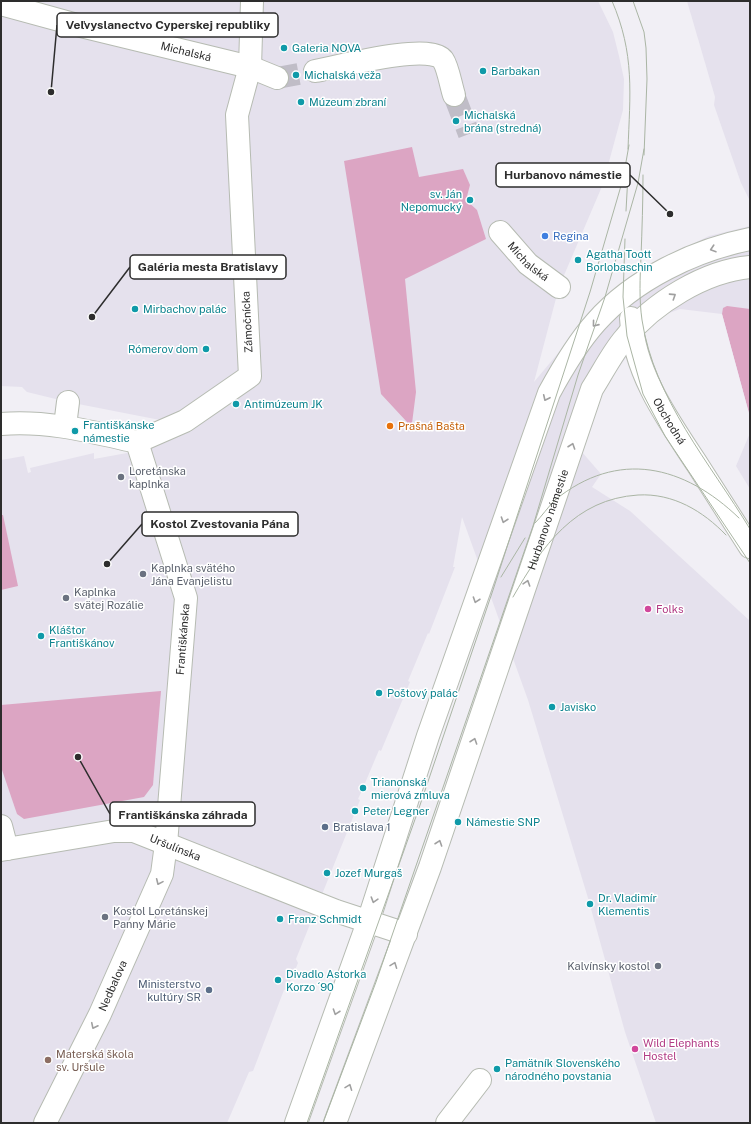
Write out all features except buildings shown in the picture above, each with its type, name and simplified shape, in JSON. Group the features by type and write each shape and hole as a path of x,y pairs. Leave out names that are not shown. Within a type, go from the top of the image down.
{"street":[{"path":"250,67 252,1"},
{"name":"Michalská","path":"1,4 81,26 250,67 277,78"},
{"path":"315,71 415,52 434,54 443,60 454,95"},
{"name":"Zámočnícka","path":"138,442 185,421 250,376 237,115 250,67"},
{"name":"Michalská","path":"500,232 528,264 559,286"},
{"path":"296,1123 368,922 425,743 549,393 566,364 596,322 630,286 705,252 750,239"},
{"name":"Hurbanovo námestie","path":"406,934 515,620 592,389 621,343 634,339 652,311 676,293 710,277 737,268 750,267"},
{"name":"Obchodná","path":"630,286 634,339 648,382 664,414 750,547"},
{"path":"65,426 68,402"},
{"path":"1,424 19,422 65,426 138,442"},
{"name":"Františkánska","path":"138,442 186,598 166,844"},
{"name":"Uršulínska","path":"1,826 4,849 122,830 134,832 336,911 368,922"},
{"name":"Nedbalova","path":"45,1123 100,1014 162,874 166,844"},
{"path":"335,1123 406,934 368,922"},
{"path":"447,1123 480,1080"}],"shaded area":[{"path":"598,1 687,1 715,97 714,105 741,183 750,201 750,226 709,236 666,257 605,297 534,382 559,287 603,184 623,110 624,79 619,56 613,32"},
{"path":"412,147 419,177 463,169 470,185 466,200 477,210 486,239 405,279 416,392 411,431 407,422 381,394 344,161"},
{"path":"727,306 750,309 750,417 722,314 723,308"},
{"path":"680,309 722,314 750,417 750,433 736,466 750,489 750,621 630,511 592,487 601,474 581,451 599,396 653,319"},
{"name":"Františkánske námestie","path":"1,386 22,387 27,392 68,402 160,420 127,453 94,459 94,453 30,468 31,472 28,473 24,456 1,460"},
{"path":"1,515 3,515 18,586 1,590"},
{"name":"Námestie SNP","path":"462,517 528,700 588,898 625,1032 656,1123 227,1123 249,1072 253,1071 284,990 287,989 298,963 296,959 360,800 358,799 379,750 381,751 410,682 408,681 428,633 429,634 455,567 453,567"},
{"path":"161,691 153,785 144,797 24,819 17,814 1,767 1,705"}],"tunnel":[{"path":"277,78 315,71"},
{"path":"454,95 469,134"}],"tram line":[{"path":"612,1 619,20 628,57 630,92 628,149"},
{"path":"633,1 644,32 646,48 647,79 644,155"},
{"path":"307,1123 418,811 493,590 590,292 623,179 629,145"},
{"path":"323,1123 376,982 533,526 578,375 605,297 638,183 644,149"},
{"path":"626,211 628,175"},
{"path":"643,175 640,296 642,320 648,349 658,377 671,403 701,455 750,529"},
{"path":"625,239 623,297 627,336 643,394 665,436 750,563"},
{"path":"535,523 555,500 579,484 603,474 626,469 650,470 673,476 696,486 718,500 739,518"},
{"path":"513,597 536,560 563,528 578,516 596,505 616,498 651,495 675,500 697,511 726,535"},
{"path":"501,577 525,538"}],"place":[{"name":"Galeria NOVA","path":"284,48"},
{"name":"Barbakan","path":"483,71"},
{"name":"Michalská veža","path":"296,75"},
{"name":"Veľvyslanectvo Cyperskej republiky","path":"51,92"},
{"name":"Múzeum zbraní","path":"301,102"},
{"name":"Michalská brána (stredná)","path":"456,121"},
{"name":"sv. Ján Nepomucký","path":"470,200"},
{"name":"Hurbanovo námestie","path":"670,214"},
{"name":"Regina","path":"545,236"},
{"name":"Agatha Toott Borlobaschin","path":"578,260"},
{"name":"Mirbachov palác","path":"135,309"},
{"name":"Galéria mesta Bratislavy","path":"92,317"},
{"name":"Rómerov dom","path":"206,349"},
{"name":"Antimúzeum JK","path":"236,404"},
{"name":"Prašná Bašta","path":"390,426"},
{"name":"Františkánske námestie","path":"75,431"},
{"name":"Loretánska kaplnka","path":"121,477"},
{"name":"Kostol Zvestovania Pána","path":"107,564"},
{"name":"Kaplnka svätého Jána Evanjelistu","path":"143,574"},
{"name":"Kaplnka svätej Rozálie","path":"66,598"},
{"name":"Folks","path":"648,609"},
{"name":"Kláštor Františkánov","path":"41,636"},
{"name":"Poštový palác","path":"379,693"},
{"name":"Javisko","path":"552,707"},
{"name":"Františkánska záhrada","path":"78,757"},
{"name":"Trianonská mierová zmluva","path":"363,788"},
{"name":"Peter Legner","path":"355,811"},
{"name":"Námestie SNP","path":"458,822"},
{"name":"Bratislava 1","path":"325,827"},
{"name":"Jozef Murgaš","path":"327,873"},
{"name":"Dr. Vladimír Klementis","path":"590,904"},
{"name":"Kostol Loretánskej Panny Márie","path":"105,917"},
{"name":"Franz Schmidt","path":"280,919"},
{"name":"Kalvínsky kostol","path":"658,966"},
{"name":"Divadlo Astorka Korzo ´90","path":"278,980"},
{"name":"Ministerstvo kultúry SR","path":"209,990"},
{"name":"Wild Elephants Hostel","path":"635,1049"},
{"name":"Materská škola sv. Uršule","path":"48,1060"},
{"name":"Pamätník Slovenského národného povstania","path":"497,1069"}]}
